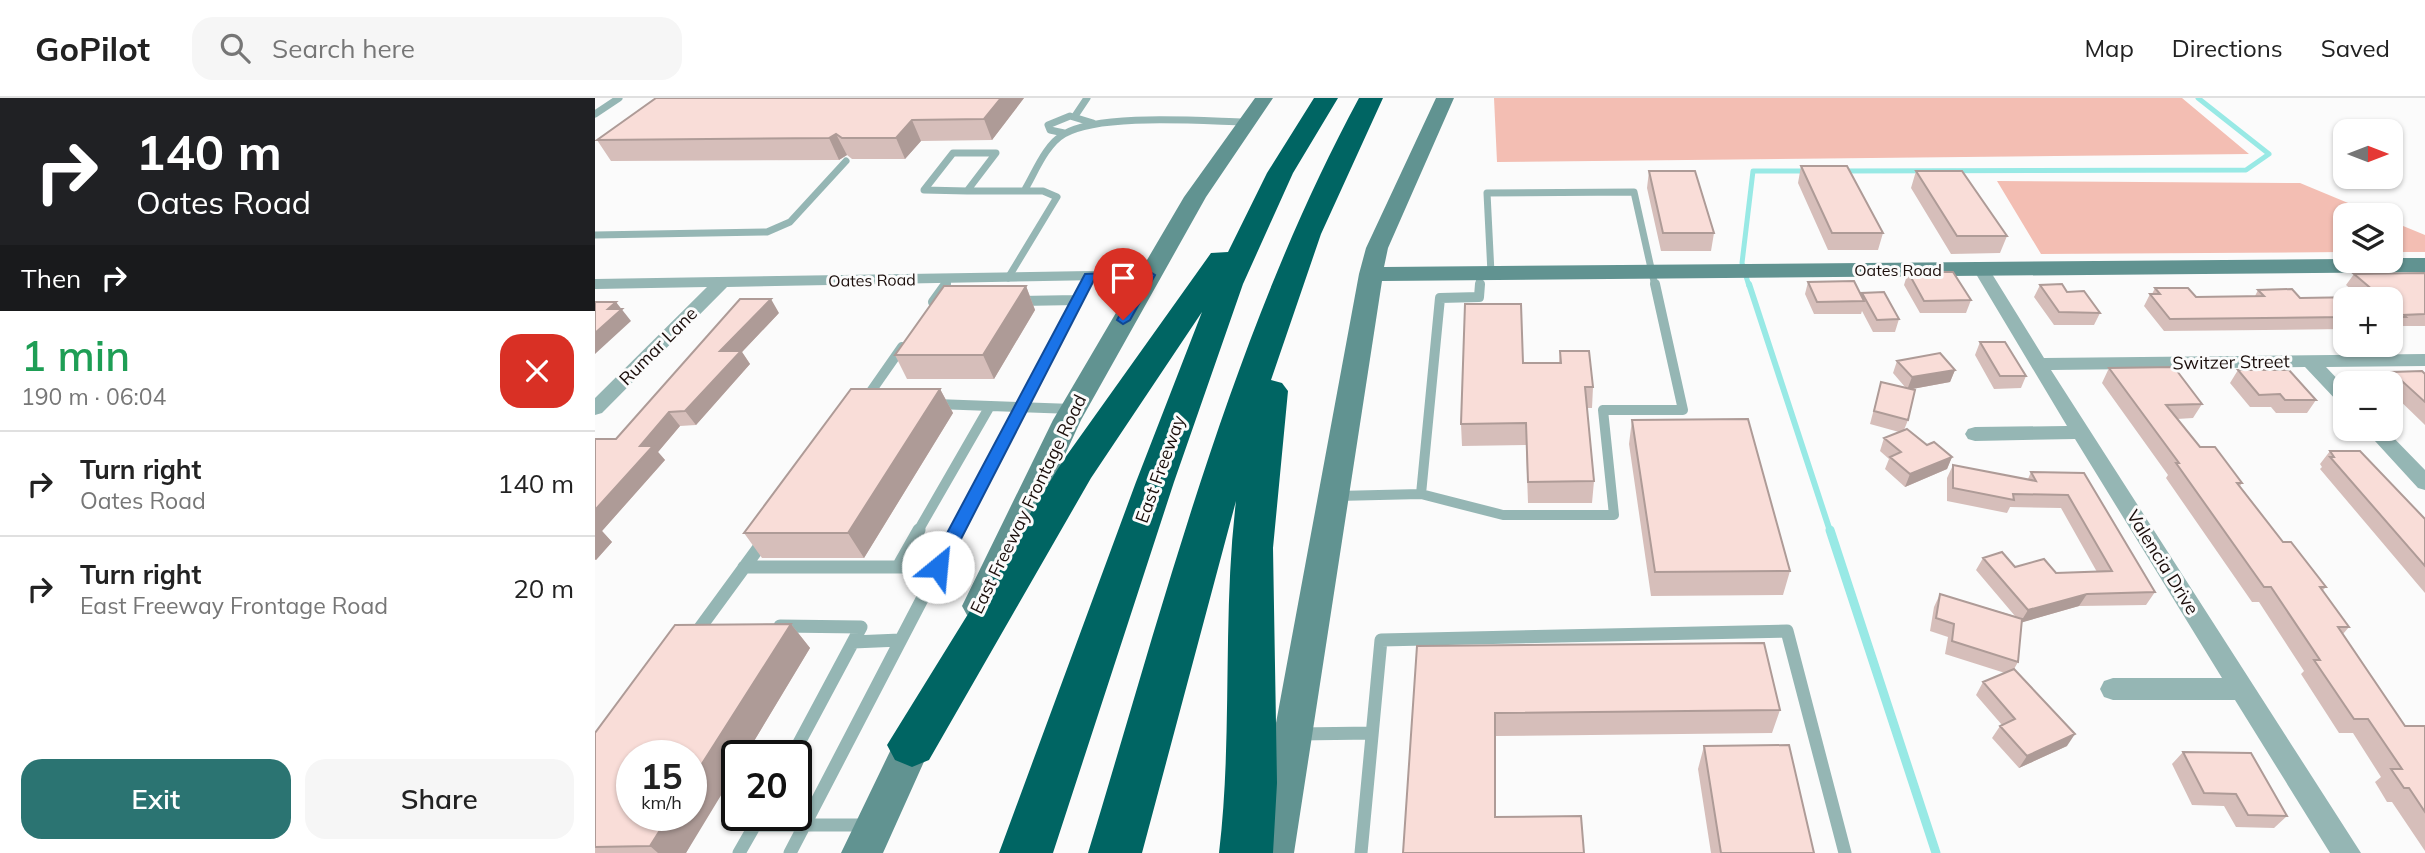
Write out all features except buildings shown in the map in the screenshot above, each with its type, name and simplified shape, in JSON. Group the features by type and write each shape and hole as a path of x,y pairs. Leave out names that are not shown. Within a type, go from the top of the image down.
{"highway":[{"name":"East Freeway","path":"1026,853 1155,482 1228,284 1280,173 1326,98"},
{"path":"1115,853 1252,383 1287,284 1332,174 1371,98"},
{"path":"912,745 1076,471 1280,173"},
{"path":"1246,853 1251,731 1250,572 1258,472 1287,284"}],"main road":[{"name":"East Freeway Frontage Road","path":"869,839 1073,409 1195,197 1264,98"},
{"path":"1273,853 1371,274 1377,248 1445,98"},
{"name":"Oates Road","path":"1371,274 2425,265"}],"street":[{"name":"Valencia Drive","path":"1981,270 2346,853"},
{"name":"Oates Road","path":"595,284 1149,275"},
{"name":"Rumar Lane","path":"595,409 721,283"},
{"name":"Switzer Street","path":"2038,365 2425,360"},
{"path":"2310,361 2333,385"},
{"path":"1975,434 2080,432"},
{"path":"2386,441 2425,482"},
{"path":"2113,689 2243,689"}],"lane":[{"path":"595,114 619,98"},
{"path":"1075,116 1087,98"},
{"path":"1064,134 1050,130 1048,125 1060,118 1075,116 1093,123"},
{"path":"1024,191 1056,141 1064,134 1093,123 1245,122"},
{"path":"967,191 996,153 953,153 924,190 967,191 1043,191 1057,197 1008,278"},
{"path":"595,235 767,232 790,222 846,161"},
{"path":"1333,496 1421,494 1503,514 1614,515 1602,410 1683,410 1634,192 1487,193 1486,273 1479,297 1440,298 1421,494"},
{"path":"812,810 1090,276"},
{"path":"926,313 949,279"},
{"path":"1012,301 1077,300"},
{"path":"933,302 960,301"},
{"path":"857,411 911,334"},
{"path":"865,400 879,401"},
{"path":"921,403 1073,409"},
{"path":"898,567 990,406"},
{"path":"686,648 709,625 744,567 776,523"},
{"path":"744,567 938,567"},
{"path":"768,626 861,627 801,740"},
{"path":"1361,853 1381,640 1787,631 1845,853"},
{"path":"853,642 900,640"},
{"path":"1293,734 1372,733"},
{"path":"812,827 869,839"},
{"path":"740,853 751,831"},
{"path":"790,853 801,831"}],"shaded area":[{"path":"1494,98 2182,98 2249,154 1497,162"},
{"path":"1997,181 2300,183 2348,203 2333,203 2333,252 2041,254"},
{"path":"2403,226 2425,235 2425,252 2403,252"}],"waterway":[{"path":"1843,171 2246,170 2269,154 2198,98"},
{"path":"1749,286 1742,263 1753,171 1807,171"},
{"path":"1749,284 1830,531"},
{"path":"1830,530 1936,853"}],"route":[{"path":"938,567 1090,276 1149,275 1123,320"}]}
